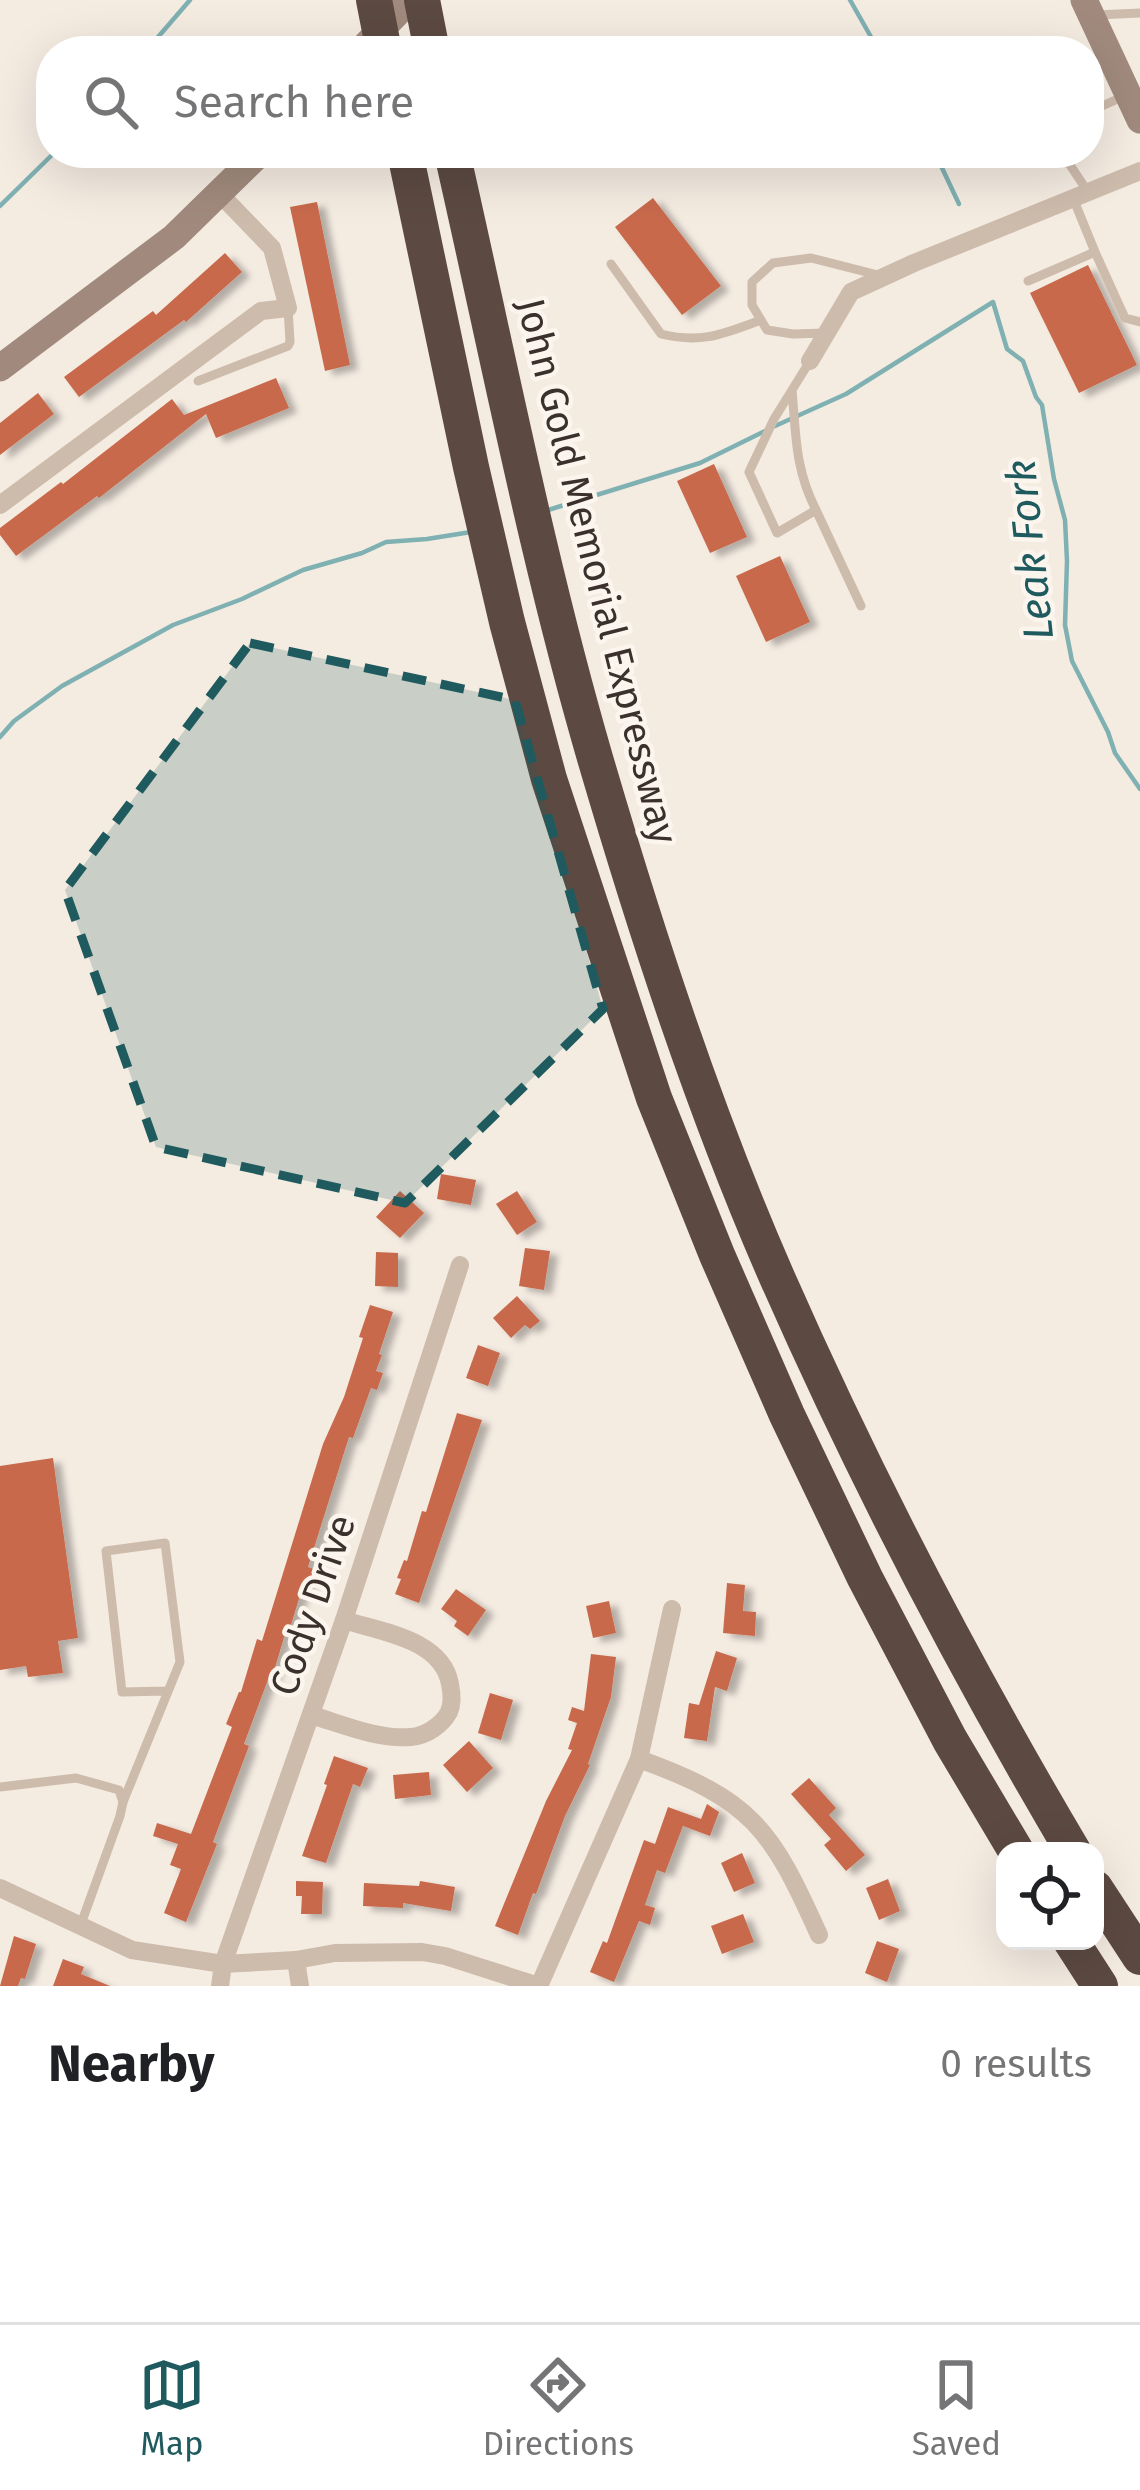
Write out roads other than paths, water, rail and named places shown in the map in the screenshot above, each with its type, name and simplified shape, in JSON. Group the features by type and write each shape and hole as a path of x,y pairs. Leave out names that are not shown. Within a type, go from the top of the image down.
{"highway":[{"path":"374,0 381,36"},
{"path":"422,0 429,36"},
{"path":"408,168 507,622 549,779 653,1098 778,1395 865,1578 950,1740 1011,1842"},
{"name":"John Gold Memorial Expressway","path":"455,168 548,582 594,755 707,1099 775,1271 852,1441 937,1610 1068,1842"},
{"path":"1104,1896 1140,1936"},
{"path":"1104,1900 1140,1957"},
{"path":"1073,1950 1090,1986"},
{"path":"1075,1950 1100,1986"}],"street":[{"path":"375,36 410,0"},
{"path":"1088,8 1101,36"},
{"path":"1104,43 1134,108"},
{"path":"0,368 174,236 245,168"},
{"path":"810,361 850,292 1140,171"},
{"path":"0,506 261,311 288,308 272,248 220,194"},
{"name":"Cody Drive","path":"220,1986 223,1964 344,1620 460,1265"},
{"path":"0,1888 132,1950 223,1964 335,1953 422,1952 539,1986 639,1759 673,1609"},
{"path":"311,1714 379,1735 416,1737 432,1730 452,1705 450,1681 439,1658 406,1640 344,1620"},
{"path":"639,1759 719,1793 761,1828 791,1874 819,1935"},
{"path":"296,1960 300,1986"}],"lane":[{"path":"1088,8 1140,13"},
{"path":"1104,111 1134,108"},
{"path":"1068,168 1095,252 1125,318 1140,322"},
{"path":"1028,281 1095,252"},
{"path":"826,333 767,330 752,305 752,282 773,263 811,258 883,277"},
{"path":"611,264 661,334 707,339 761,320"},
{"path":"198,381 287,346 288,308"},
{"path":"810,361 774,419 749,472 777,533 816,510"},
{"path":"792,390 796,459 807,493 861,606"},
{"path":"81,1924 123,1802 180,1662 165,1543 106,1551 122,1692 167,1691"},
{"path":"0,1787 76,1778 119,1790 123,1802"}],"waterway":[{"path":"159,36 190,0"},
{"name":"Leak Fork","path":"850,0 870,36"},
{"path":"0,206 39,168"},
{"name":"Leak Fork","path":"942,168 959,204"},
{"name":"Leak Fork","path":"775,426 846,394 993,302 1007,349 1023,361 1042,405 1065,520 1065,625 1072,661 1115,753 1140,789"},
{"path":"545,511 700,463 765,431"},
{"path":"0,737 62,686 173,625 303,570 386,542 471,532"}]}
